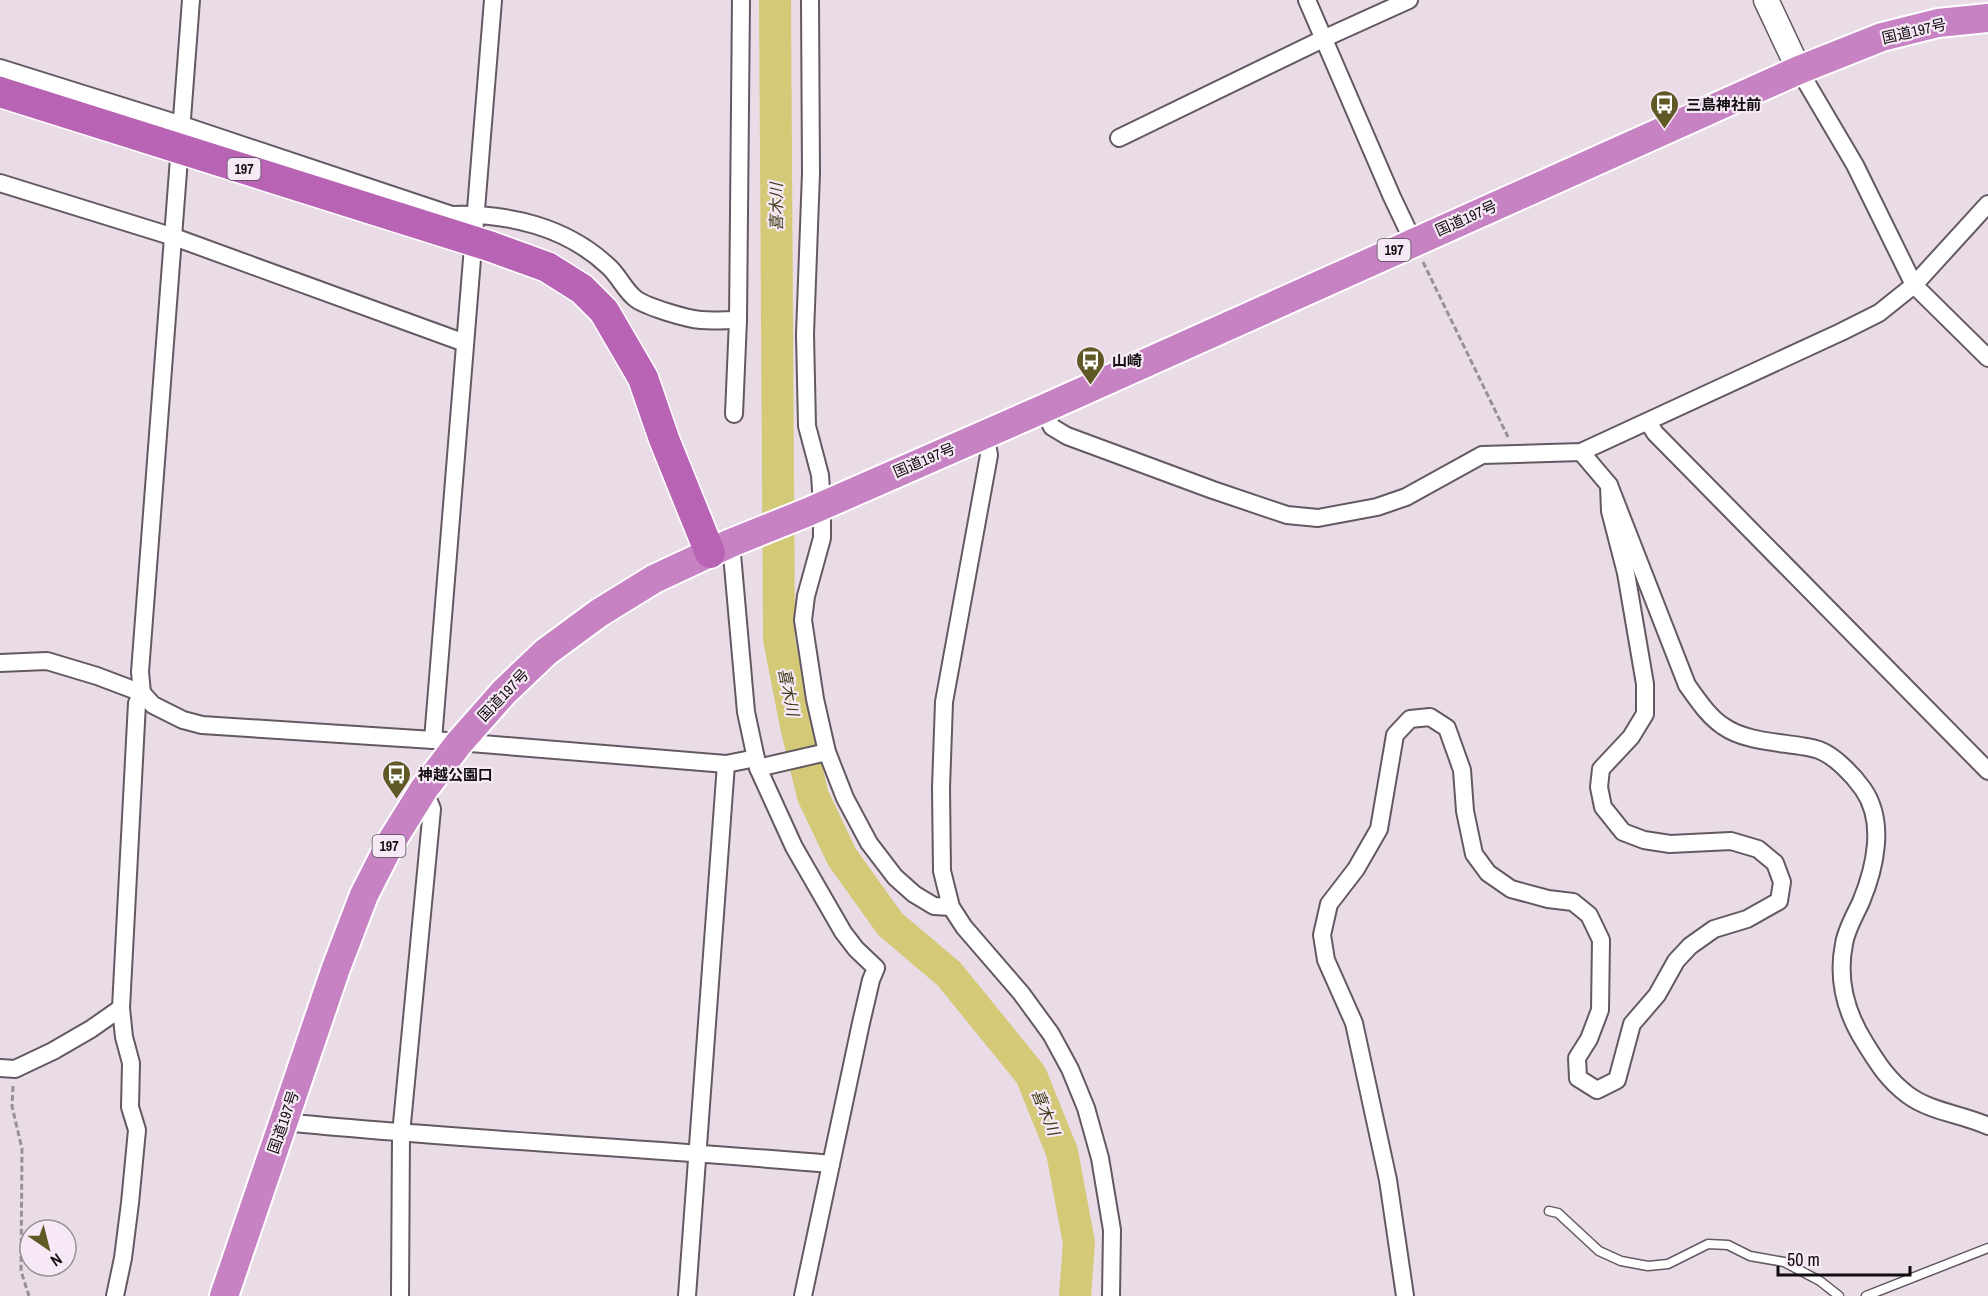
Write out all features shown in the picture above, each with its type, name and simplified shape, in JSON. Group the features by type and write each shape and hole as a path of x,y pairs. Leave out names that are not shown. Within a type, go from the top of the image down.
{"highway":[{"name":"国道197号","path":"224,1296 336,968 364,895 391,842 424,789 446,741 504,692 546,652 622,598 654,579 1043,409 1413,241 1799,70 1882,37 1938,24 1988,18"},
{"name":"197","path":"0,92 489,246 547,267 582,289 604,311 643,378 664,439 728,545"}],"main road":[{"path":"1766,0 1799,70"}],"street":[{"path":"115,1296 123,1258 130,1203 136,1130 130,1107 131,1063 124,1037 121,1008 137,703 142,693 140,672 191,0"},
{"path":"446,741 465,342 493,0"},
{"path":"734,414 738,320 741,0"},
{"path":"810,0 811,173 805,334 807,426 820,475 815,508 822,538 806,596 803,620 823,753 869,843 895,877 914,894 934,906 951,906"},
{"path":"1307,0 1413,241"},
{"path":"1119,138 1409,0"},
{"path":"0,68 182,125 452,215 475,214 540,225 591,251 611,268 634,297 646,305 699,320 738,320"},
{"path":"1799,70 1855,165 1914,285 1988,358"},
{"path":"0,183 174,237 465,342"},
{"path":"1043,409 1052,427 1067,436 1287,515 1318,518 1377,507 1406,497 1482,455 1581,452 1879,313 1914,285 1988,204"},
{"path":"1648,422 1656,433 1988,771"},
{"path":"985,434 989,455 944,702 941,788 942,871 951,906 964,927 1021,993 1051,1034 1070,1069 1086,1108 1100,1158 1112,1230 1111,1296"},
{"path":"1581,452 1609,485 1687,685 1706,711 1724,727 1746,737 1819,750 1835,760 1863,790 1875,818 1877,846 1863,897 1844,942 1841,970 1846,1005 1856,1029 1884,1074 1909,1096 1930,1107 1973,1119 1988,1126"},
{"path":"1405,1296 1388,1180 1354,1023 1326,960 1322,935 1329,904 1356,869 1379,829 1395,735 1410,719 1430,717 1447,728 1462,770 1465,811 1473,854 1488,873 1511,889 1548,899 1573,902 1589,915 1601,940 1600,1010 1589,1039 1578,1058 1578,1078 1597,1090 1617,1080 1632,1024 1657,995 1676,961 1690,946 1714,929 1747,919 1779,901 1782,882 1775,863 1758,849 1731,841 1670,844 1644,840 1623,832 1604,807 1599,787 1601,770 1631,737 1645,714 1645,684 1626,573 1610,512 1609,485"},
{"path":"728,545 746,712 760,764 794,847 843,932 856,949 876,968 861,1023 803,1296"},
{"path":"0,663 47,661 97,676 142,693 153,705 183,720 202,725 446,741 726,764 760,764 823,753"},
{"path":"687,1296 726,764"},
{"path":"399,1296 401,1134 432,809 424,789"},
{"path":"7,1068 53,1051 121,1008"},
{"path":"283,1122 401,1134 698,1152 831,1164"}],"lane":[{"path":"1549,1211 1558,1213 1599,1251 1621,1261 1648,1266 1668,1264 1708,1244 1728,1245 1750,1256 1784,1262 1820,1281 1839,1296"},
{"path":"1866,1296 1988,1248"}],"path":[{"path":"1413,241 1515,453"},
{"path":"7,1068 12,1106 22,1149 21,1271 29,1296"}],"waterway":[{"name":"喜木川","path":"775,0 779,639 796,726 813,796 842,857 890,924 949,974 1031,1075 1062,1152 1079,1243 1075,1296"}],"place":[{"name":"三島神社前","path":"1665,130"},
{"name":"山崎","path":"1091,386"},
{"name":"神越公園口","path":"397,800"}]}
